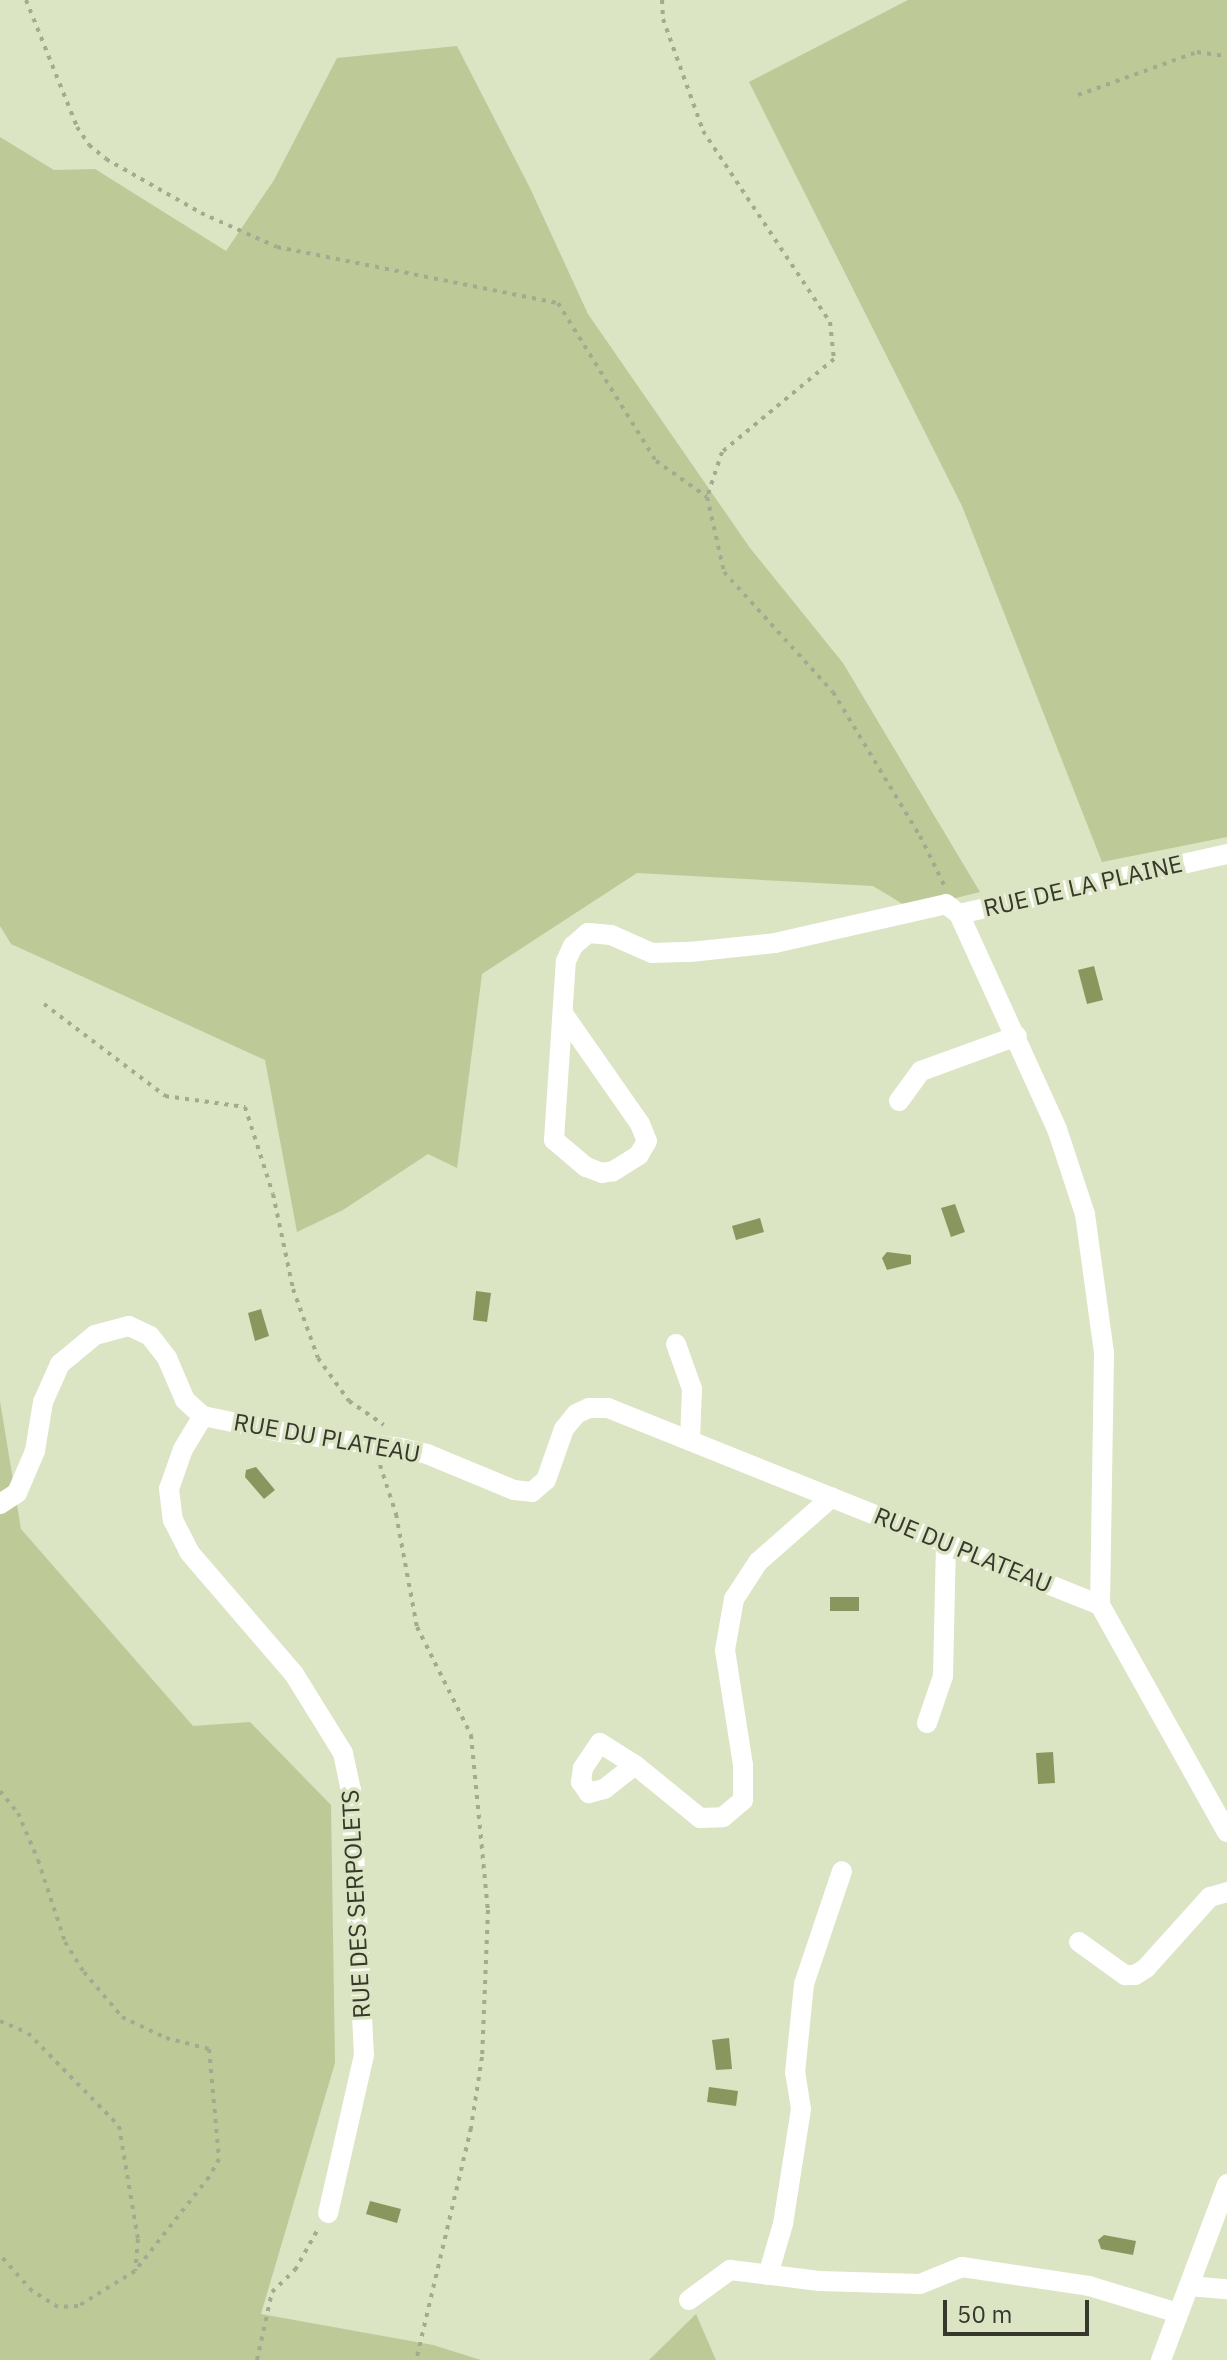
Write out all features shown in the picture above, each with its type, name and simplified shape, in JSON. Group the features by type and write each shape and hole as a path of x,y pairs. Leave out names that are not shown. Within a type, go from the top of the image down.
{"street":[{"name":"RUE DE LA PLAINE","path":"564,1015 566,961 573,946 588,933 611,935 652,953 775,943 946,904 959,914 1227,854"},
{"path":"959,914 1057,1129 1085,1214 1104,1353 1100,1605 1227,1832"},
{"path":"564,1015 640,1124 647,1141 639,1155 613,1171 602,1173 586,1167 554,1140 564,1015"},
{"path":"899,1101 921,1071 1017,1036"},
{"name":"RUE DU PLATEAU","path":"0,1504 17,1493 35,1451 43,1402 60,1364 95,1335 129,1326 150,1336 167,1358 185,1400 203,1416 281,1432 427,1454 514,1490 532,1492 546,1480 564,1429 576,1414 589,1408 608,1408 1100,1605"},
{"path":"676,1344 692,1389 690,1440"},
{"name":"RUE DES SERPOLETS","path":"203,1416 183,1449 169,1489 173,1520 189,1552 294,1674 343,1753 351,1790 364,2055 328,2213"},
{"path":"635,1765 700,1818 723,1817 743,1800 743,1765 725,1650 734,1599 758,1562 832,1497"},
{"path":"927,1723 943,1676 946,1542"},
{"path":"768,2275 786,2210 801,2109 795,2073 804,1984 842,1871"},
{"path":"1079,1942 1125,1975 1135,1975 1210,1897 1227,1892"},
{"path":"1161,2360 1227,2184"},
{"path":"689,2300 730,2270 819,2281 920,2284 962,2267 1089,2286 1178,2313"},
{"path":"1189,2286 1227,2289"}],"path":[{"path":"26,0 77,127 89,145 106,159 201,213 277,247 558,303 656,461 707,497"},
{"path":"662,0 663,19 703,131 830,322 834,359 722,452 707,497 724,572 833,692 920,836 959,914"},
{"path":"1078,95 1197,52 1227,56"},
{"path":"44,1004 165,1096 245,1107 273,1194 293,1289 318,1358 349,1401 388,1428"},
{"path":"372,1444 396,1514 417,1627 471,1735 488,1910 482,2057 471,2128 416,2360"},
{"path":"0,1791 18,1813 38,1860 65,1942 84,1972 122,2017 166,2038 209,2049 219,2159 209,2177 135,2271 78,2306 58,2307 32,2291 0,2255"},
{"path":"0,2021 28,2033 119,2126 138,2239 135,2271"},
{"path":"257,2360 272,2292 295,2270 328,2213"}],"shaded area":[{"path":"908,0 1227,0 1227,837 1102,862 962,506 749,82"},
{"path":"457,46 530,188 588,314 750,548 843,663 980,892 911,909 873,886 637,873 482,974 457,1168 428,1154 343,1210 297,1232 265,1060 11,944 0,926 0,137 54,170 95,169 226,251 274,180 337,58"},
{"path":"1094,966 1103,1000 1087,1004 1078,970"},
{"path":"955,1204 965,1232 951,1237 941,1208"},
{"path":"760,1218 764,1232 736,1240 732,1226"},
{"path":"887,1252 911,1255 911,1264 887,1270 882,1258"},
{"path":"476,1291 491,1293 487,1322 473,1320"},
{"path":"261,1309 269,1336 255,1341 248,1313"},
{"path":"0,1401 21,1529 193,1726 250,1722 331,1805 335,2063 261,2314 433,2345 481,2360 0,2360"},
{"path":"256,1467 275,1490 264,1499 245,1477 246,1470"},
{"path":"830,1597 859,1597 859,1611 830,1611"},
{"path":"1053,1752 1055,1783 1038,1784 1036,1753"},
{"path":"729,2038 732,2069 716,2070 712,2040"},
{"path":"709,2087 738,2091 736,2106 707,2102"},
{"path":"370,2201 401,2209 397,2223 366,2214"},
{"path":"1104,2235 1136,2241 1133,2255 1101,2249 1098,2240"},
{"path":"696,2314 716,2360 649,2360"}]}
